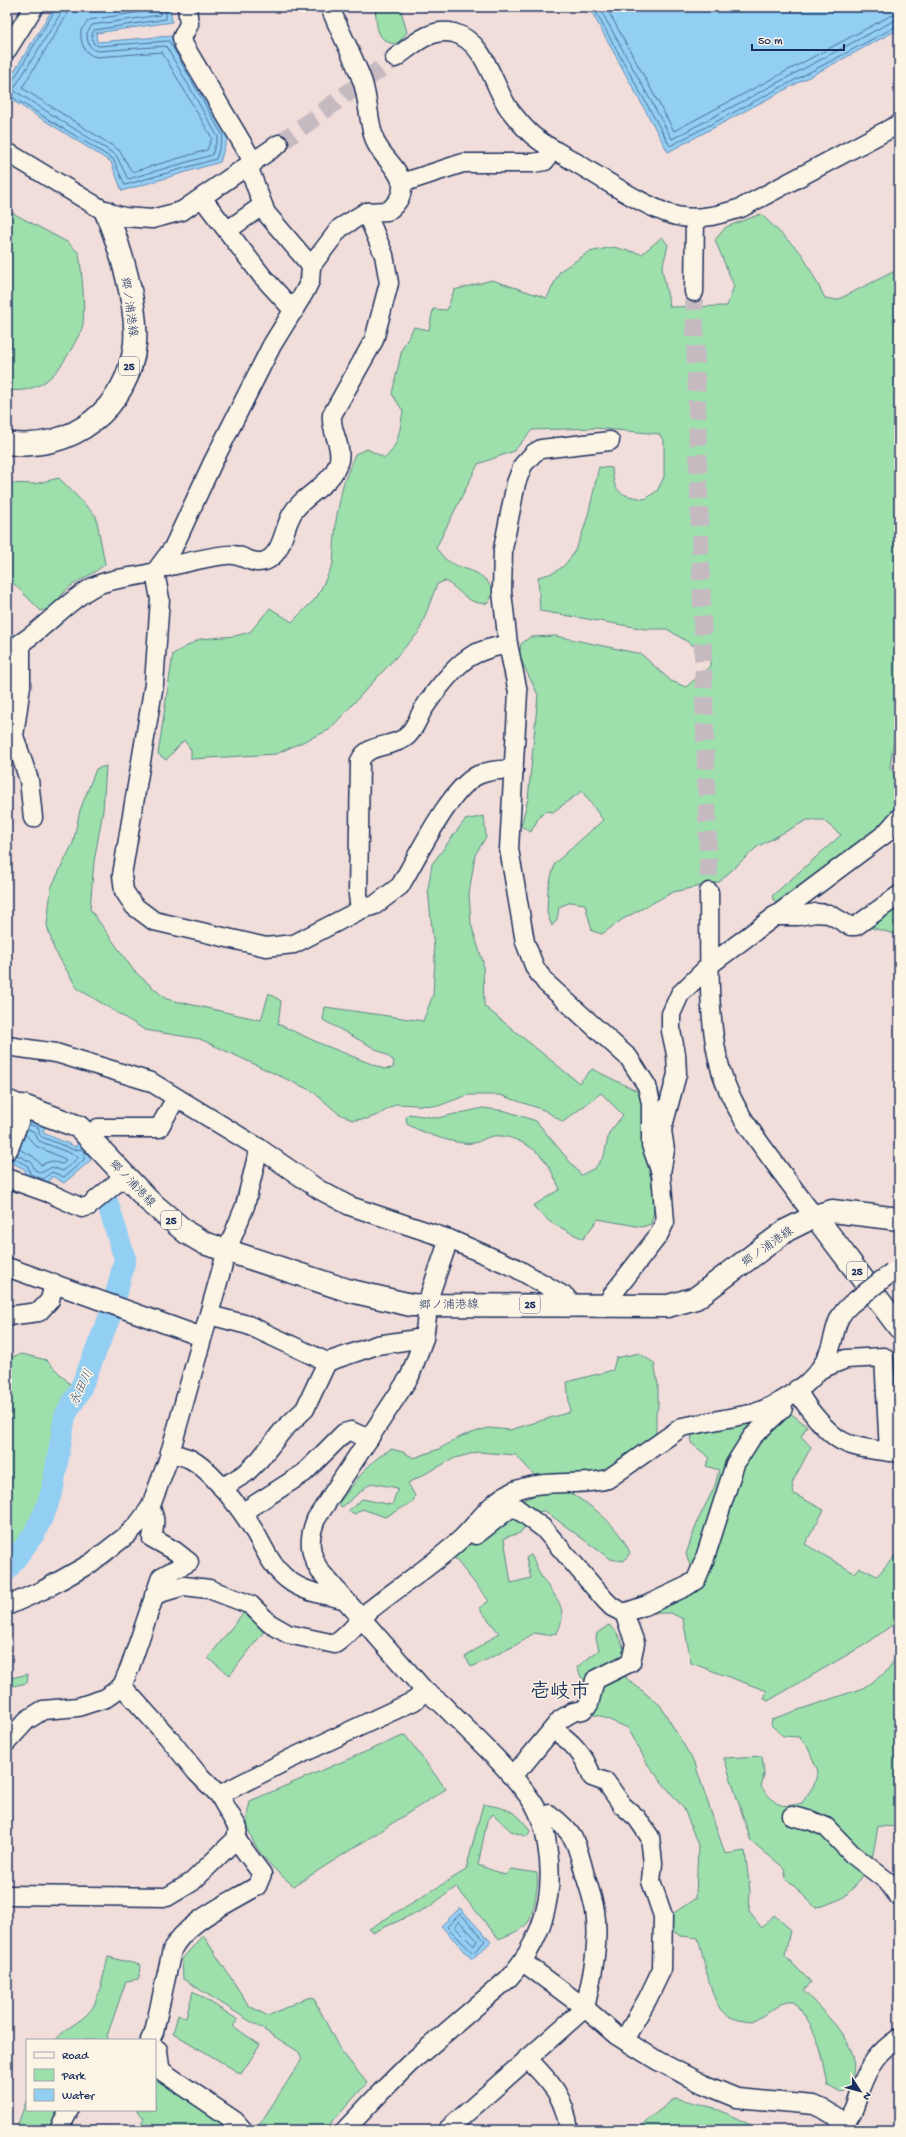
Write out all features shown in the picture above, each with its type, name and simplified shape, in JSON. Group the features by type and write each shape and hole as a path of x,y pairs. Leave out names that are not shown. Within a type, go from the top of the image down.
{"main road":[{"name":"郷ノ浦港線","path":"7,443 25,446 41,444 60,440 77,432 105,411 126,377 135,343 135,326 128,282 106,212"},
{"name":"郷ノ浦港線","path":"7,1148 17,1106 62,1120 78,1127 126,1175 148,1200 187,1233 204,1243 347,1290 411,1305 520,1304 572,1307 668,1306 696,1298 787,1230 815,1216 832,1211 899,1219"},
{"name":"25","path":"815,1216 899,1326"}],"street":[{"path":"7,50 34,7"},
{"path":"187,7 189,24 182,38 184,45 251,165 266,213 311,266"},
{"path":"330,7 364,85 369,120 377,144 398,172 402,183 402,193 399,200 388,211 375,210 366,212 340,228 311,266 310,281 269,352 212,464 173,548 158,569 160,599 154,684 122,875 124,891 144,915 154,921 266,947 294,944 360,910 375,905 400,886 456,793 468,782 478,776 497,769 514,770"},
{"path":"395,58 422,38 431,34 443,31 465,38 480,53 513,113 536,138 660,210 680,217 695,218 720,214 741,208 899,124"},
{"path":"7,152 106,212 124,217 152,219 182,211 280,144"},
{"path":"402,183 463,163 533,163 545,161 554,149"},
{"path":"202,198 262,276 294,311"},
{"path":"228,230 263,205"},
{"path":"34,818 28,780 14,736 21,686 14,647 94,587 110,580 232,554 258,563 267,560 280,546 288,522 296,509 333,472 339,458 339,450 332,428 332,415 374,340 389,283 388,269 384,255 366,212"},
{"path":"694,292 695,218"},
{"path":"606,1307 612,1295 662,1229 664,1222 660,1173 651,1145 651,1103 647,1086 629,1058 546,983 530,956 517,902 509,850 518,692 508,644 502,592 503,549 516,483 523,465 534,453 541,449 610,441"},
{"path":"360,910 358,895 360,761 362,755 367,751 400,741 408,736 423,709 467,658 484,650 508,644"},
{"path":"660,1173 665,1150 662,1130 678,1074 676,1054 671,1031 671,1014 680,994 711,964 885,834 899,818"},
{"path":"710,892 713,1026 721,1069 727,1088 738,1111 755,1138 802,1202 815,1216"},
{"path":"774,916 798,916 816,913 829,914 850,926 856,926 899,895"},
{"path":"7,1046 56,1053 150,1082 259,1148 318,1189 350,1206 449,1239 514,1267 566,1297 572,1307"},
{"path":"87,1135 98,1128 159,1128 176,1098"},
{"path":"7,1606 43,1590 91,1563 131,1532 150,1508 170,1452 227,1250 245,1206 259,1148"},
{"path":"7,1178 49,1193 82,1208 89,1206 126,1175"},
{"path":"345,2130 386,2086 508,1979 523,1962 535,1941 544,1920 551,1882 550,1862 540,1817 530,1797 442,1704 425,1691 344,1599 314,1562 310,1540 316,1519 410,1376 424,1338 430,1294 449,1239"},
{"path":"7,1267 202,1337"},
{"path":"624,1613 647,1605 696,1580 704,1561 735,1464 744,1447 780,1409 800,1394 821,1369 830,1350 838,1317 851,1304 896,1269"},
{"path":"7,1316 39,1312 50,1300 54,1284"},
{"path":"209,1314 248,1325 328,1362 377,1345 424,1338"},
{"path":"800,1394 827,1427 845,1443 894,1452 884,1357 846,1359 821,1369"},
{"path":"222,1488 246,1473 260,1459 283,1430 305,1409 328,1362"},
{"path":"154,1595 184,1586 209,1589 251,1605 269,1623 288,1634 335,1644 344,1638 362,1619 439,1558 464,1536 488,1508 513,1491 559,1482 600,1481 608,1479 682,1427 756,1413 800,1394"},
{"path":"243,1512 304,1473 344,1433 351,1431 369,1438"},
{"path":"170,1452 191,1460 201,1466 222,1488 243,1512 276,1569 288,1580 303,1589 344,1599"},
{"path":"464,1536 476,1536 508,1510 515,1507 543,1528 605,1600 612,1607 624,1613 636,1643 631,1662 595,1680 589,1704 583,1710 567,1714 523,1765 510,1775"},
{"path":"7,1742 27,1720 43,1710 78,1706 106,1698 122,1686 161,1577 189,1562 175,1551 152,1538 155,1520 154,1514 150,1508"},
{"path":"7,1895 167,1897 192,1882 236,1838 238,1828 219,1795 197,1773 168,1737 122,1686"},
{"path":"219,1795 290,1759 414,1701 425,1691"},
{"path":"553,1730 569,1740 589,1767 592,1777 606,1782 622,1805 637,1818 650,1837 653,1863 651,1881 663,1916 662,1969 647,2000 624,2040"},
{"path":"446,2130 585,2008 592,1980 596,1938 593,1901 578,1845 564,1826 549,1814 540,1817"},
{"path":"792,1816 812,1821 826,1827 852,1854 887,1881 899,1897"},
{"path":"150,2039 154,2032 172,1950 176,1942 193,1925 257,1886 261,1879 262,1874 236,1838"},
{"path":"523,1962 585,2008 624,2040 658,2061 718,2091 737,2098 814,2105 822,2108 847,2126 852,2116 861,2088 874,2060 884,2049 899,2038"},
{"path":"156,2049 158,2050 160,2067 163,2072 235,2121 243,2130"},
{"path":"527,2058 553,2085 566,2110 569,2130"},
{"path":"59,2130 68,2111"}],"green space":[{"path":"375,7 400,7 407,32 402,39 395,44 388,42 380,35 378,31"},
{"path":"7,210 67,242 79,253 84,308 82,327 79,335 61,365 47,380 30,389 7,390"},
{"path":"761,214 802,254 825,298 837,300 899,269 899,713 897,717 890,767 899,784 899,795 893,811 879,829 836,859 778,904 774,901 772,896 841,835 823,820 807,820 757,847 719,882 673,892 623,919 602,934 592,931 585,904 571,902 559,907 557,920 552,926 547,913 548,889 555,863 603,820 582,791 553,812 546,811 540,815 531,832 521,826 528,799 538,695 519,656 521,644 530,637 556,636 641,654 671,681 686,687 710,666 710,656 667,629 646,629 540,611 538,577 558,570 567,562 574,551 581,538 586,523 599,467 612,468 615,484 620,492 625,495 645,499 657,491 664,477 664,441 659,434 595,428 532,430 514,451 478,464 436,548 444,558 458,566 478,574 490,585 494,593 488,603 470,600 445,581 437,584 419,632 329,730 276,754 191,759 191,750 184,740 166,760 158,754 173,654 200,639 235,636 250,632 270,608 292,622 317,597 333,564 336,520 343,485 355,454 367,449 385,458 390,453 398,436 403,411 392,394 402,349 414,327 429,330 433,309 447,310 454,290 492,280 547,298 560,271 589,252 613,247 642,254 662,237 668,245 662,269 670,307 727,306 734,286 715,240 726,227"},
{"path":"59,478 96,516 105,564 69,587 55,603 47,609 41,611 7,577 7,483 34,484"},
{"path":"106,766 103,811 94,862 90,909 134,971 166,999 261,1020 269,993 281,1001 278,1024 319,1043 384,1069 393,1068 394,1061 385,1054 323,1020 325,1007 423,1021 433,995 435,959 428,889 432,864 465,820 484,816 486,837 475,855 469,894 471,924 483,962 484,1006 579,1083 592,1069 641,1093 645,1150 654,1203 651,1224 642,1227 598,1219 583,1239 550,1222 533,1206 560,1189 545,1161 533,1149 517,1140 504,1136 490,1137 474,1143 449,1140 407,1124 406,1118 409,1114 437,1118 483,1108 506,1111 536,1121 581,1175 595,1168 604,1156 609,1133 623,1115 601,1093 563,1122 544,1110 500,1095 468,1095 438,1106 396,1104 380,1114 367,1119 352,1120 338,1113 312,1091 200,1039 145,1030 77,988 54,949 47,925 51,888 73,843 80,810 96,769"},
{"path":"899,903 899,935 865,926"},
{"path":"639,1353 654,1363 658,1385 656,1432 651,1441 605,1472 565,1474 547,1478 536,1477 516,1455 478,1452 455,1458 408,1483 415,1496 413,1502 385,1517 362,1509 355,1514 348,1511 362,1499 392,1505 398,1488 371,1483 342,1507 338,1504 368,1466 391,1449 403,1452 414,1458 439,1449 462,1436 488,1428 510,1430 570,1412 567,1382 613,1370 616,1358"},
{"path":"22,1354 46,1360 73,1387 54,1444 49,1485 43,1507 32,1532 7,1563 7,1358"},
{"path":"789,1412 807,1426 801,1436 811,1447 792,1483 794,1494 824,1510 805,1544 854,1573 859,1567 877,1576 899,1551 899,1620 866,1644 768,1701 764,1699 767,1691 691,1663 683,1619 671,1613 652,1613 697,1586 686,1554 698,1520 715,1486 719,1470 706,1466 710,1458 691,1443 692,1433"},
{"path":"568,1492 596,1510 619,1534 630,1553 624,1561 610,1559 545,1511 531,1512 521,1501 541,1493"},
{"path":"515,1515 526,1525 520,1533 504,1538 511,1583 531,1578 526,1558 531,1555 542,1578 559,1603 562,1617 561,1624 557,1633 547,1635 534,1633 516,1645 472,1667 465,1657 499,1633 479,1608 489,1601 453,1556 464,1546 478,1542"},
{"path":"243,1613 265,1630 230,1675 208,1658"},
{"path":"609,1625 615,1630 622,1642 624,1649 626,1678 660,1705 695,1764 725,1854 745,1851 750,1891 749,1912 762,1928 774,1915 790,1929 785,1956 811,1982 804,1991 836,2026 853,2054 854,2064 851,2087 841,2093 828,2086 821,2051 817,2040 808,2021 793,2001 787,2001 752,2022 739,2020 728,2016 721,2010 714,1997 698,1938 681,1936 671,1930 671,1915 696,1898 698,1845 684,1809 648,1765 628,1728 600,1716 588,1714 596,1689 581,1677 577,1667 599,1650 596,1638 597,1633"},
{"path":"899,1654 899,1827 878,1826 872,1860 855,1886 843,1898 823,1906 815,1907 786,1878 784,1868 751,1841 724,1758 762,1756 764,1774 761,1787 778,1804 788,1806 802,1803 814,1785 818,1771 807,1746 799,1737 783,1736 771,1725 772,1719 863,1688 885,1673"},
{"path":"28,1674 27,1683 7,1687 7,1679"},
{"path":"405,1735 446,1789 294,1886 265,1859 254,1842 247,1823 250,1801"},
{"path":"483,1804 510,1811 520,1818 530,1831 527,1837 511,1831 493,1814 487,1821 478,1865 505,1875 511,1869 537,1873 537,1890 531,1917 527,1924 516,1932 499,1939 456,1887 429,1907 374,1932 369,1929 466,1870"},
{"path":"203,1935 249,2006 268,2016 301,2000 313,1997 339,2048 367,2083 325,2130 256,2130 302,2059 299,2052 183,1979 182,1959"},
{"path":"108,1957 140,1965 139,1979 126,1981 107,2036 108,2039 57,2039 91,2010 94,2006"},
{"path":"193,1991 238,2020 233,2026 260,2045 241,2074 173,2033 178,2015 186,2018"},
{"path":"156,2079 199,2103 233,2130 138,2130 144,2118 137,2111 156,2111"},
{"path":"675,2098 715,2108 755,2127 755,2130 638,2130 646,2121"},
{"path":"26,2102 26,2111 64,2111 54,2130 16,2130"}],"water":[{"path":"54,7 170,7 172,22 96,33 97,42 171,36 228,136 220,162 122,191 111,162 7,97 7,83"},
{"path":"589,7 899,7 899,29 668,152"},
{"path":"7,1111 45,1126 43,1133 76,1147 78,1141 91,1152 88,1156 91,1160 64,1183 52,1176 47,1185 23,1175 26,1170 7,1160"},
{"path":"460,1908 491,1942 472,1959 441,1926"}],"waterway":[{"name":"永田川","path":"7,1570 34,1534 46,1509 53,1487 65,1416 80,1390 112,1311 125,1259 106,1198"}],"tunnel":[{"path":"279,144 395,58"},
{"path":"694,292 709,892"}],"district":[{"name":"壱岐市","path":"560,1690"}]}
